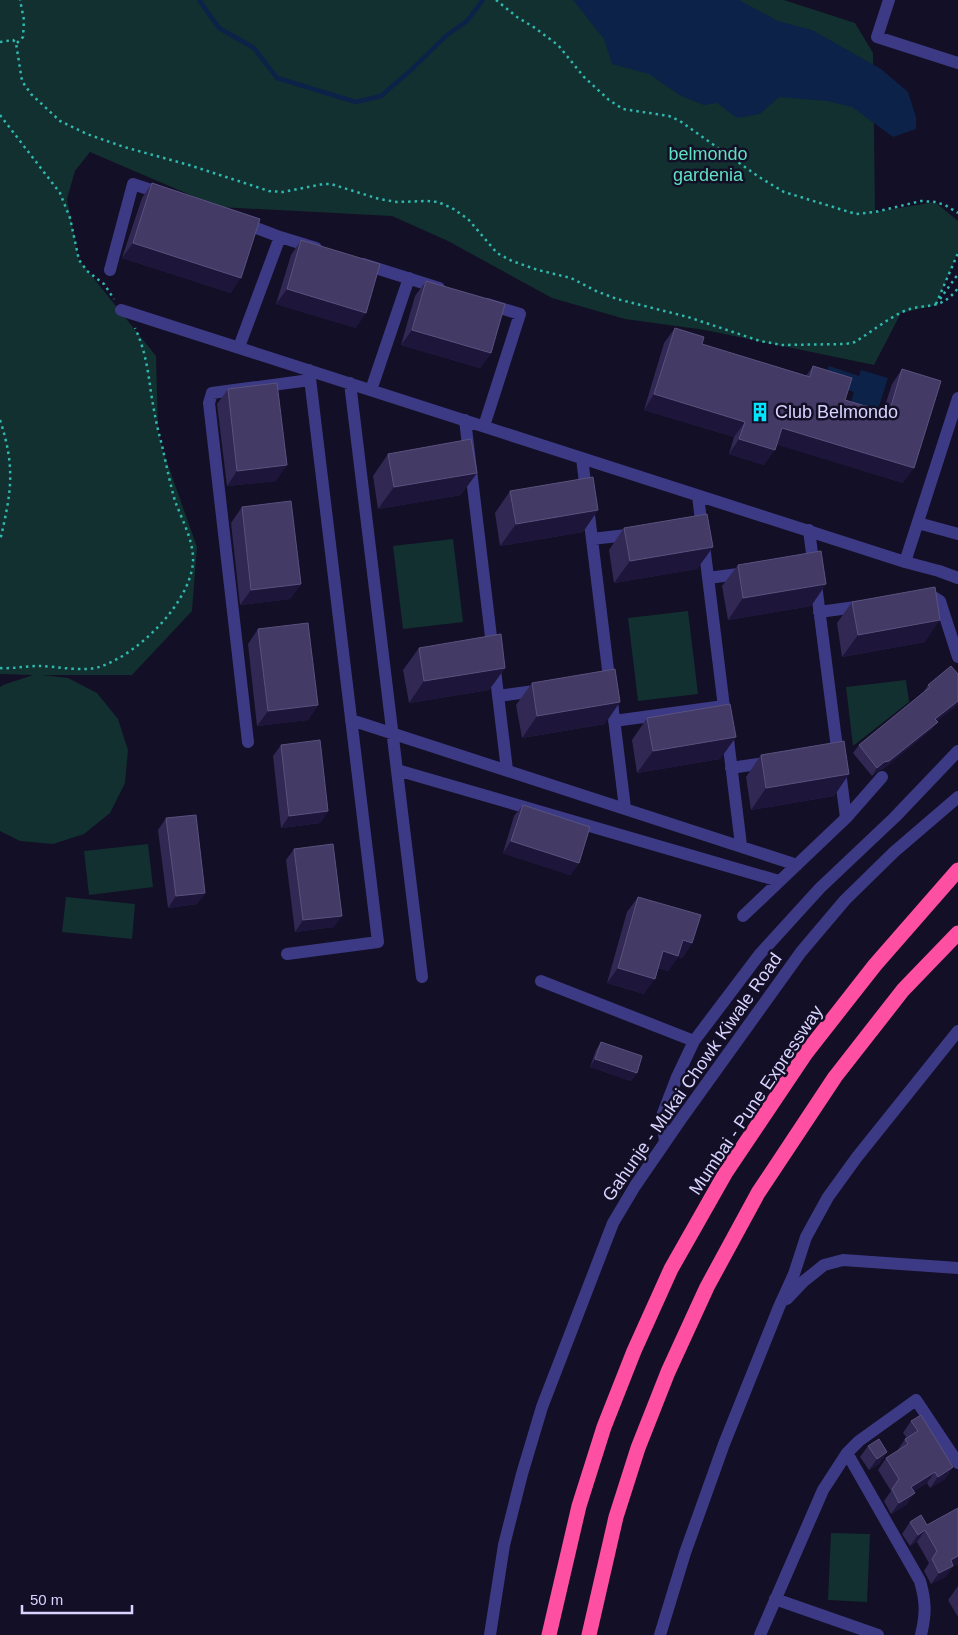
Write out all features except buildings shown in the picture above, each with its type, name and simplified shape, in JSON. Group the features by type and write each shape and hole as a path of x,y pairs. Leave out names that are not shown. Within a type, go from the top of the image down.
{"highway":[{"name":"Mumbai - Pune Expressway","path":"549,1635 579,1506 604,1427 634,1351 671,1269 726,1172 806,1053 875,965 958,870"},
{"path":"589,1635 616,1517 638,1448 668,1372 707,1287 758,1193 835,1077 903,990 958,933"}],"street":[{"path":"889,0 877,37 958,63"},
{"path":"110,270 134,184 170,197"},
{"path":"234,220 326,252"},
{"path":"239,347 280,237"},
{"path":"354,260 455,294"},
{"path":"371,390 409,278"},
{"path":"474,300 520,314 484,426"},
{"path":"121,310 239,347 310,375 350,383 958,578"},
{"path":"287,954 378,942 310,375"},
{"path":"248,742 209,403 212,393 310,375"},
{"path":"350,383 422,977"},
{"path":"905,562 958,398"},
{"path":"465,420 507,770"},
{"path":"582,458 592,539 605,683 614,721 624,808"},
{"path":"698,496 697,527 708,578 741,845"},
{"path":"918,523 958,534"},
{"path":"809,530 808,565 819,612 833,753 846,818"},
{"path":"592,539 647,533"},
{"path":"708,578 756,572"},
{"path":"904,600 932,596 940,601 958,657"},
{"path":"819,612 876,604"},
{"path":"498,696 554,689"},
{"path":"614,721 724,706"},
{"path":"351,720 741,845 797,865"},
{"path":"665,1142 662,1116 676,1077 694,1041 760,955 820,888 901,811 958,751"},
{"path":"731,768 780,761"},
{"path":"397,770 779,882"},
{"path":"743,916 846,818 882,777"},
{"name":"Gahunje - Mukai Chowk Kiwale Road","path":"490,1635 504,1545 542,1407 613,1223 665,1142 801,952 845,900 894,852 958,797"},
{"path":"541,981 694,1041"},
{"path":"660,1635 685,1553 724,1444 794,1274 806,1237 828,1197 958,1031"},
{"path":"779,1307 824,1265 843,1260 958,1268"},
{"path":"760,1635 823,1490 846,1453 859,1441 916,1400 958,1463"},
{"path":"846,1453 920,1581 925,1598 925,1613 921,1635"},
{"path":"775,1598 878,1635"}],"path":[{"path":"16,44 23,37 24,20 20,0"},
{"path":"497,1 517,18 535,28 558,45 584,77 609,100 623,109 669,116 680,121 759,177 784,192 856,214 875,212 921,201 936,202 958,213"},
{"path":"0,42 13,40 16,44 22,81 31,94 60,121 87,134 269,192 283,192 331,184 379,199 397,202 438,202 452,208 468,220 498,253 512,261 571,278 617,299 688,317 760,342 782,345 846,344 855,342 912,308 944,302 958,288"},
{"path":"0,115 60,194 70,218 79,260 87,270 104,284 133,325 145,352 158,430 175,500 192,551 191,575 185,591 174,609 144,640 129,652 106,665 84,669 36,666 0,668"},
{"path":"936,305 958,253"},
{"path":"936,305 958,274"},
{"path":"0,420 10,460 11,479 9,500 0,541"}],"green space":[{"name":"belmondo gardenia","path":"0,0 784,0 855,23 873,53 875,212 935,202 958,221 958,253 936,305 901,313 874,365 705,330 625,319 552,298 448,241 392,216 218,207 90,152 75,171 67,199 79,260 156,356 158,430 162,448 197,547 192,611 132,675 42,675 68,678 97,693 118,719 128,750 125,783 110,813 84,834 53,844 20,841 0,831 0,687 33,675 0,674"},
{"path":"453,539 463,622 403,629 393,546"},
{"path":"688,611 698,694 638,701 628,618"},
{"path":"906,680 909,702 853,746 846,687"},
{"path":"148,844 153,887 89,895 84,851"},
{"path":"66,897 135,904 132,939 62,932"},
{"path":"831,1533 870,1534 867,1602 828,1600"}],"water":[{"path":"573,0 739,0 778,21 812,30 881,69 908,92 916,117 916,129 893,137 852,107 827,101 779,97 760,114 737,118 717,103 704,105 681,96 649,74 612,64 604,39"},
{"path":"829,366 859,376 861,370 888,378 875,419 848,411 854,392 824,383"}],"waterway":[{"path":"199,0 219,28 254,48 277,78 356,102 381,96 447,35 467,21 483,0"}],"place":[{"name":"Club Belmondo","path":"760,412"}]}
